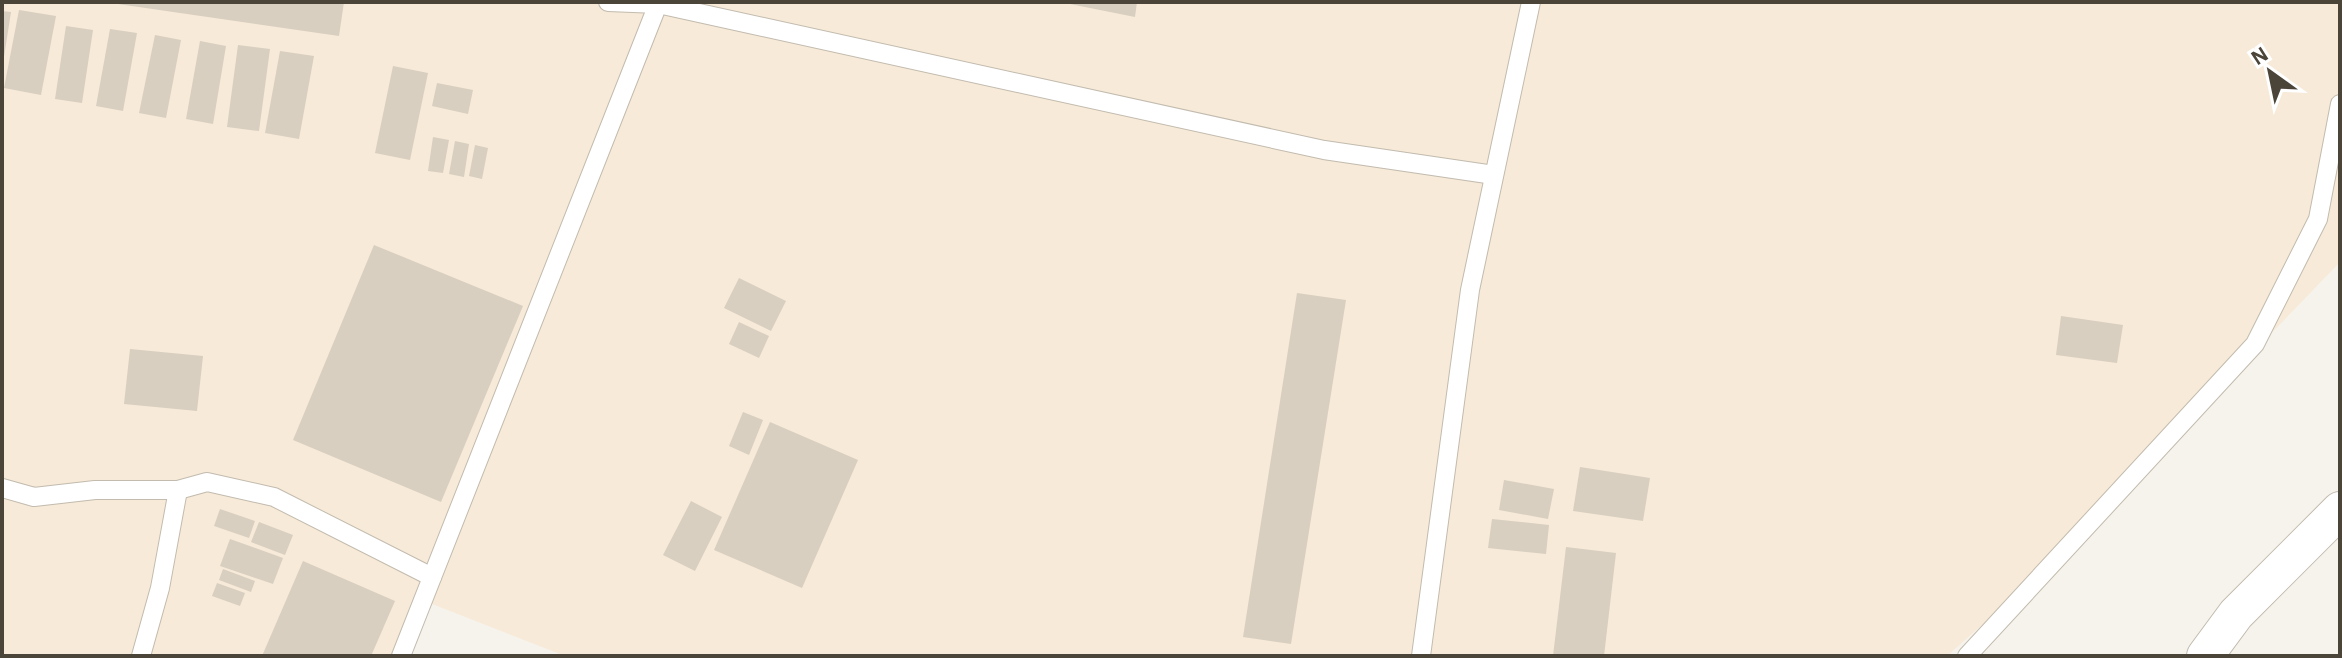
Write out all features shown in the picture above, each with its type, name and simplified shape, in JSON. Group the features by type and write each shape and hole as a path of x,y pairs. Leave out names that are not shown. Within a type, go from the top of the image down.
{"street":[{"path":"2205,656 2236,614 2340,510"}],"lane":[{"path":"608,2 658,4 1324,150 1494,175"},
{"path":"1421,656 1470,290 1531,2"},
{"path":"401,656 658,4"},
{"path":"1967,656 2255,344 2318,219 2340,104"},
{"path":"2,488 34,497 95,490 178,490 207,482 274,497 432,577"},
{"path":"141,656 160,588 178,490"}],"shaded area":[{"path":"2,2 2340,2 2340,262 2038,575 1947,656 565,656 422,600 396,656 2,656"}],"building":[{"path":"118,2 344,2 339,36"},
{"path":"1060,2 1137,2 1135,17"},
{"path":"19,10 56,16 41,95 4,88"},
{"path":"2,11 11,12 4,57 2,57"},
{"path":"66,26 93,30 82,103 55,99"},
{"path":"110,29 137,33 123,111 96,106"},
{"path":"155,35 181,40 166,118 139,113"},
{"path":"200,41 226,46 213,124 186,119"},
{"path":"238,45 270,49 259,131 227,127"},
{"path":"280,51 314,56 299,139 265,133"},
{"path":"393,66 428,73 410,160 375,153"},
{"path":"437,83 473,90 468,114 432,106"},
{"path":"433,137 449,140 443,173 428,171"},
{"path":"455,141 469,144 464,177 449,174"},
{"path":"475,145 488,148 482,179 469,176"},
{"path":"374,245 523,306 441,502 293,440"},
{"path":"739,278 786,301 771,331 724,308"},
{"path":"1297,293 1346,300 1291,644 1243,637"},
{"path":"2061,316 2123,325 2117,363 2056,355"},
{"path":"739,322 769,336 759,358 729,344"},
{"path":"130,349 203,356 197,411 124,404"},
{"path":"743,412 763,420 749,455 729,446"},
{"path":"770,422 858,460 802,588 714,550"},
{"path":"1580,467 1650,478 1643,521 1573,511"},
{"path":"1504,480 1554,489 1548,519 1499,510"},
{"path":"691,501 722,517 695,571 663,555"},
{"path":"220,509 255,521 249,538 214,526"},
{"path":"1492,519 1549,525 1546,554 1488,548"},
{"path":"259,522 293,535 285,555 251,542"},
{"path":"230,539 283,558 273,584 220,566"},
{"path":"1566,547 1616,553 1604,656 1553,656"},
{"path":"303,561 395,601 371,656 262,656"},
{"path":"223,569 255,581 251,592 219,580"},
{"path":"217,583 245,593 240,606 212,596"}]}
